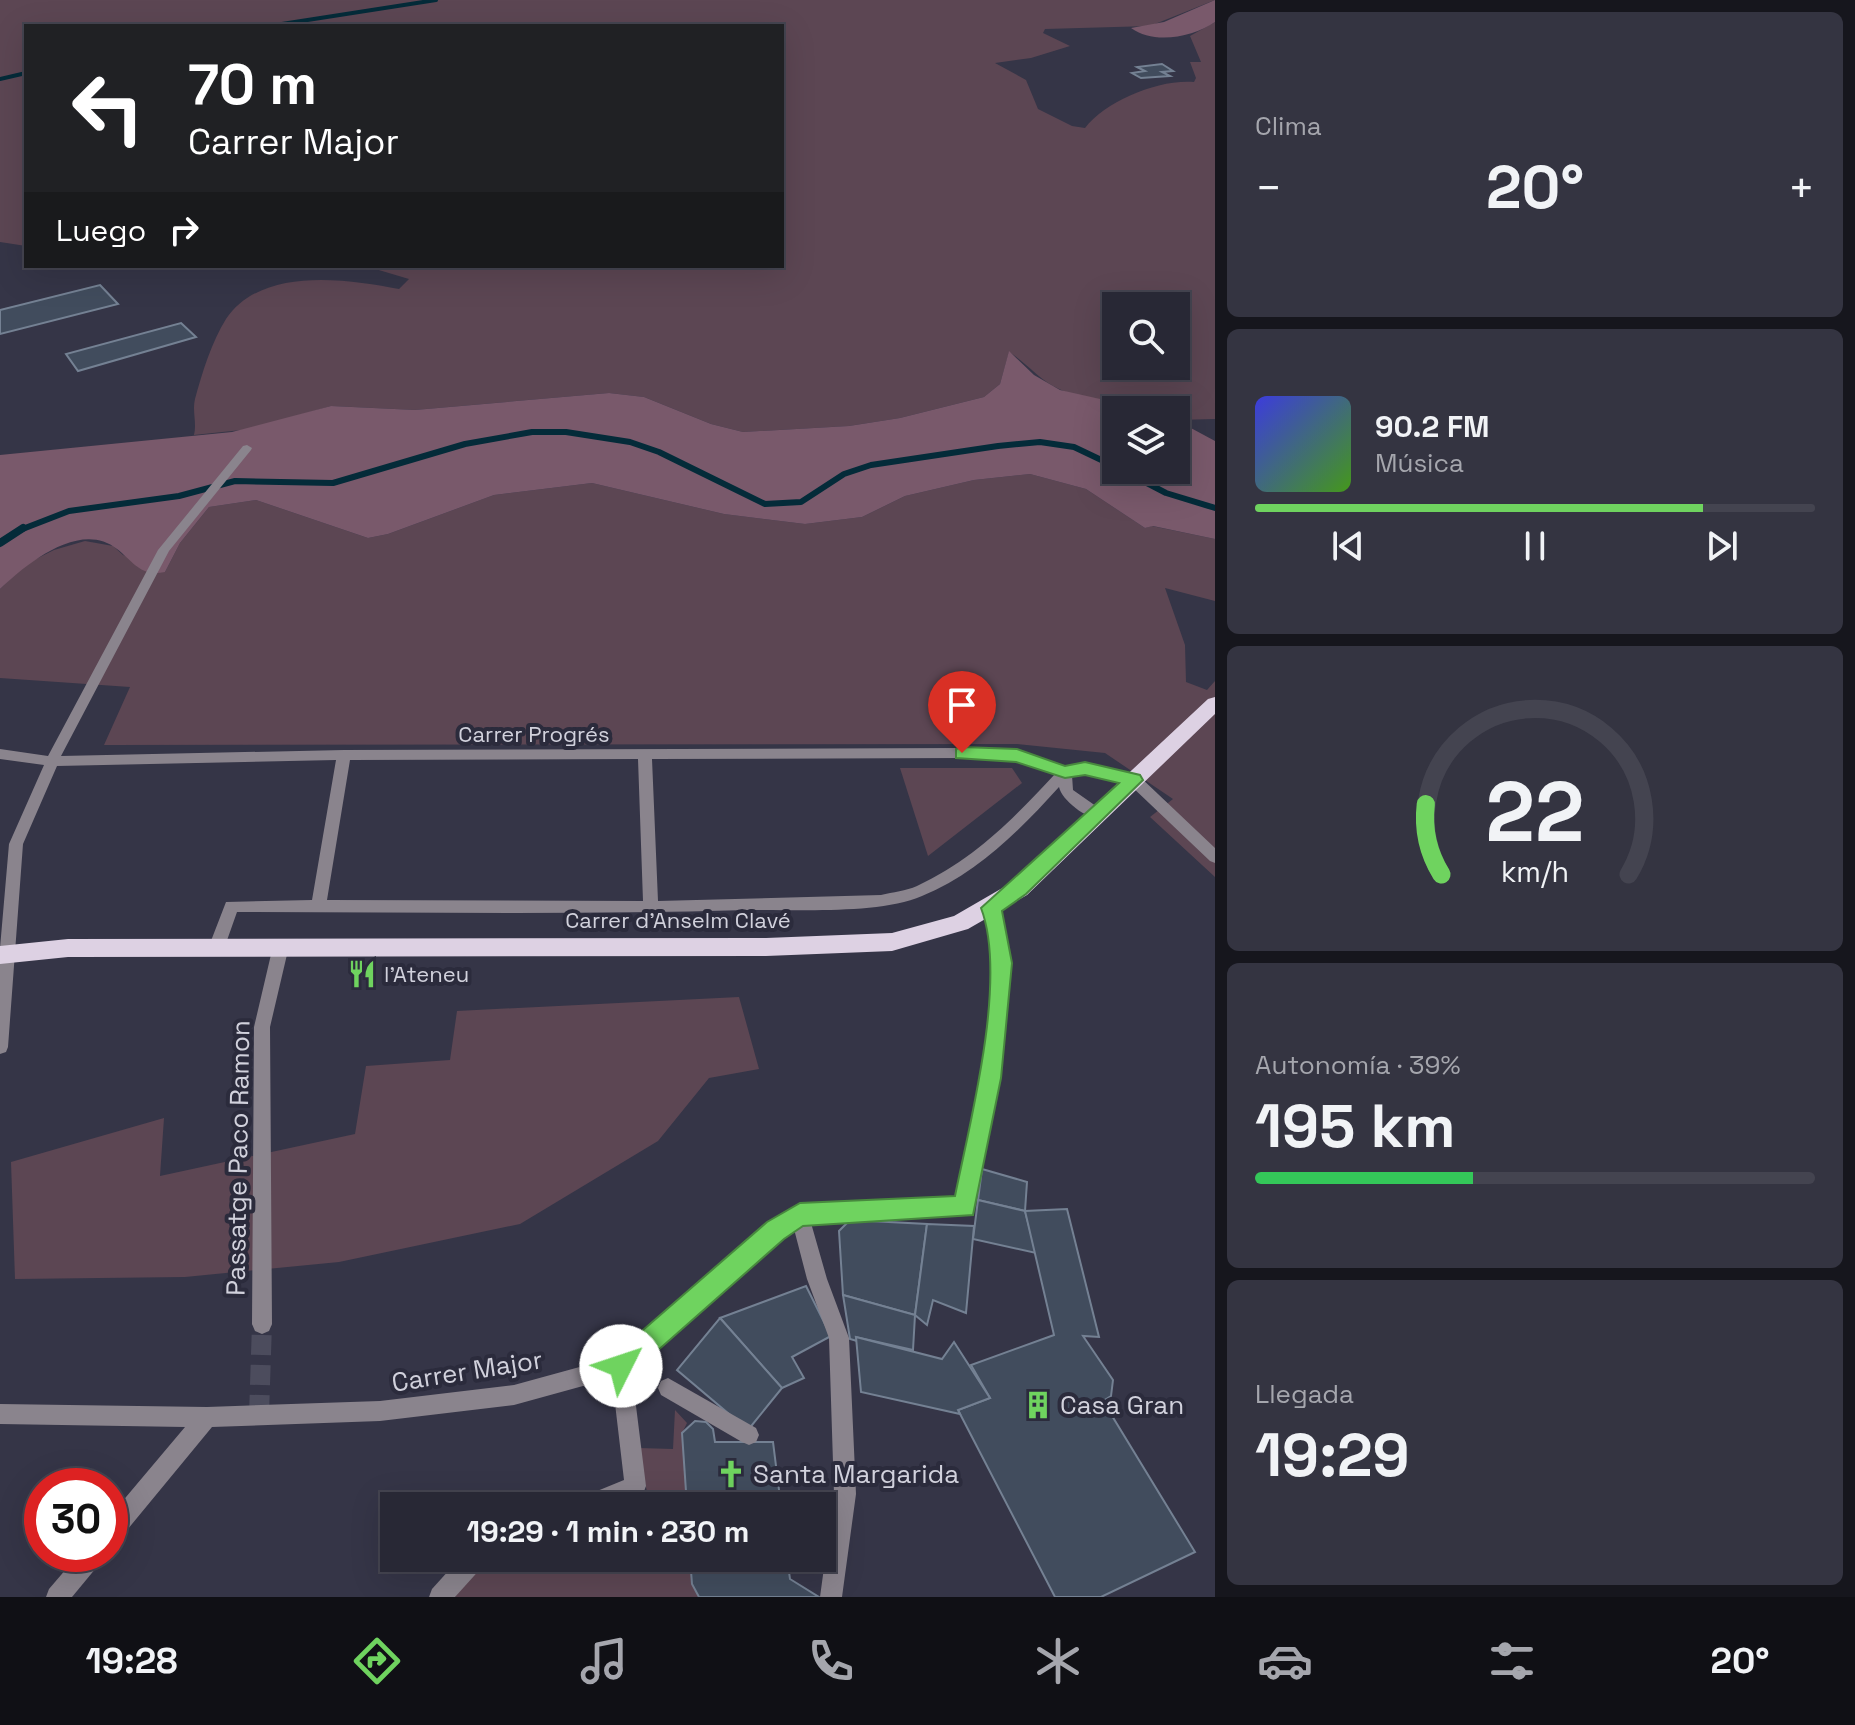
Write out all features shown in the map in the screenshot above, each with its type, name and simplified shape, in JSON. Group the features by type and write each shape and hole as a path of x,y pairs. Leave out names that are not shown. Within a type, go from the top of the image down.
{"main road":[{"name":"Carrer d'Anselm Clavé","path":"3,954 68,948 818,946 892,942 932,933 991,908 1019,889 1215,703"}],"street":[{"path":"0,1047 3,954 16,844 52,761 164,550 208,500 247,448"},
{"name":"Carrer Progrés","path":"0,754 52,761 344,755 962,753 1017,756 1065,772"},
{"path":"319,905 344,755"},
{"path":"645,756 651,907"},
{"path":"1098,815 1066,792 1065,772 1085,768 1134,780 1215,857"},
{"name":"Carrer d'Anselm Clavé","path":"217,946 231,906 651,907 881,901 918,892 960,869 1009,832 1065,772"},
{"path":"831,1597 845,1494 839,1338 817,1279 800,1215 964,1207 990,1078 1002,963 998,926 991,908"},
{"name":"Passatge Paco Ramon","path":"262,1324 262,1027 281,946"},
{"name":"Carrer Major","path":"0,1414 207,1417 380,1411 514,1395 629,1370 775,1231 800,1215"},
{"path":"621,1492 635,1486 629,1370"},
{"path":"668,1388 749,1435"},
{"path":"128,1511 207,1417"},
{"path":"60,1595 79,1572"},
{"path":"440,1597 462,1572"}],"shaded area":[{"path":"0,0 1215,0 1150,26 1045,29 1043,33 1070,46 1031,58 995,63 1026,80 1038,109 1072,126 1085,128 1106,109 1134,94 1165,84 1194,82 1196,78 1190,62 1201,62 1190,36 1215,22 1215,419 1190,420 1190,396 1102,396 1102,401 1070,393 1045,381 1009,352 1000,384 984,397 900,418 849,426 743,432 711,424 644,397 609,393 415,410 331,406 251,429 194,435 195,399 216,337 226,319 242,302 261,291 283,284 331,280 399,289 409,279 372,268 784,268 784,24 24,24 24,246 0,242"},
{"path":"1215,0 1215,22 1196,32 1162,38 1131,28 1164,22"},
{"path":"1009,351 1034,375 1060,390 1102,399 1102,484 1190,484 1190,428 1215,441 1215,539 1153,526 1145,528 1086,489 1030,474 974,480 905,496 862,517 805,524 724,514 592,483 494,495 388,534 368,538 256,500 209,507 180,543 165,572 143,570 117,549 102,541 87,539 70,542 38,558 0,589 0,455 232,432 331,406 415,410 609,393 644,397 711,424 743,432 849,426 900,418 984,397 1000,384"},
{"path":"1030,474 1086,489 1145,528 1152,526 1215,539 1215,601 1165,588 1185,645 1186,682 1207,690 1215,681 1215,877 1150,817 1173,799 1105,753 1017,744 104,745 130,687 0,678 0,589 26,564 54,550 85,541 113,546 123,555 165,572 180,543 209,507 256,500 368,538 388,534 494,495 592,483 724,514 805,524 862,517 905,496 974,480"},
{"path":"900,768 1012,768 1022,783 928,856"},
{"path":"739,997 759,1069 709,1078 658,1141 520,1224 339,1262 185,1277 15,1279 11,1162 164,1118 160,1176 355,1134 366,1066 450,1060 457,1011"},
{"path":"675,1410 687,1423 682,1433 686,1492 647,1492 638,1448 673,1449"},
{"path":"470,1572 691,1572 692,1584 699,1597 455,1597"}],"building":[{"path":"1162,64 1173,71 1162,72 1170,76 1141,78 1132,73 1145,71 1137,67"},
{"path":"100,285 118,304 0,334 0,310"},
{"path":"181,323 196,337 78,371 66,354"},
{"path":"982,1169 1027,1182 1025,1211 978,1200"},
{"path":"978,1200 1025,1211 1036,1253 973,1239"},
{"name":"Casa Gran","path":"1067,1209 1099,1337 1083,1336 1113,1380 1111,1396 1103,1401 1195,1552 1101,1597 1055,1597 958,1410 990,1398 971,1365 1054,1335 1025,1211"},
{"path":"850,1220 927,1224 915,1315 843,1295 839,1231"},
{"path":"927,1224 974,1226 966,1313 933,1300 927,1325 915,1315"},
{"path":"806,1286 831,1336 792,1357 804,1378 782,1388 720,1318"},
{"path":"843,1295 915,1315 913,1350 856,1337 857,1341 850,1339"},
{"path":"720,1318 782,1388 748,1430 677,1370"},
{"path":"856,1337 942,1359 954,1342 990,1398 958,1410 960,1414 861,1392"},
{"name":"Santa Margarida","path":"695,1421 706,1422 713,1429 715,1442 773,1442 779,1492 686,1492 682,1433"},
{"path":"691,1572 789,1572 790,1579 819,1597 699,1597 692,1584"}],"waterway":[{"path":"282,24 436,0"},
{"path":"0,79 24,73"},
{"path":"20,530 69,511 179,496 235,481 333,483 465,444 532,432 566,432 630,442 659,452 765,504 801,502 844,474 871,465 998,446 1040,442 1074,447 1102,460"},
{"path":"1149,484 1166,493 1215,508"},
{"path":"0,543 23,528"}],"tunnel":[{"path":"259,1415 262,1324"}],"place":[{"name":"l'Ateneu","path":"362,974"},
{"name":"Casa Gran","path":"1038,1405"},
{"name":"Santa Margarida","path":"731,1474"}],"route":[{"path":"621,1366 739,1266 775,1231 800,1215 964,1207 990,1078 1002,963 998,926 991,908 1019,889 1134,780 1085,768 1065,772 1046,763 1017,756 962,753"}]}
